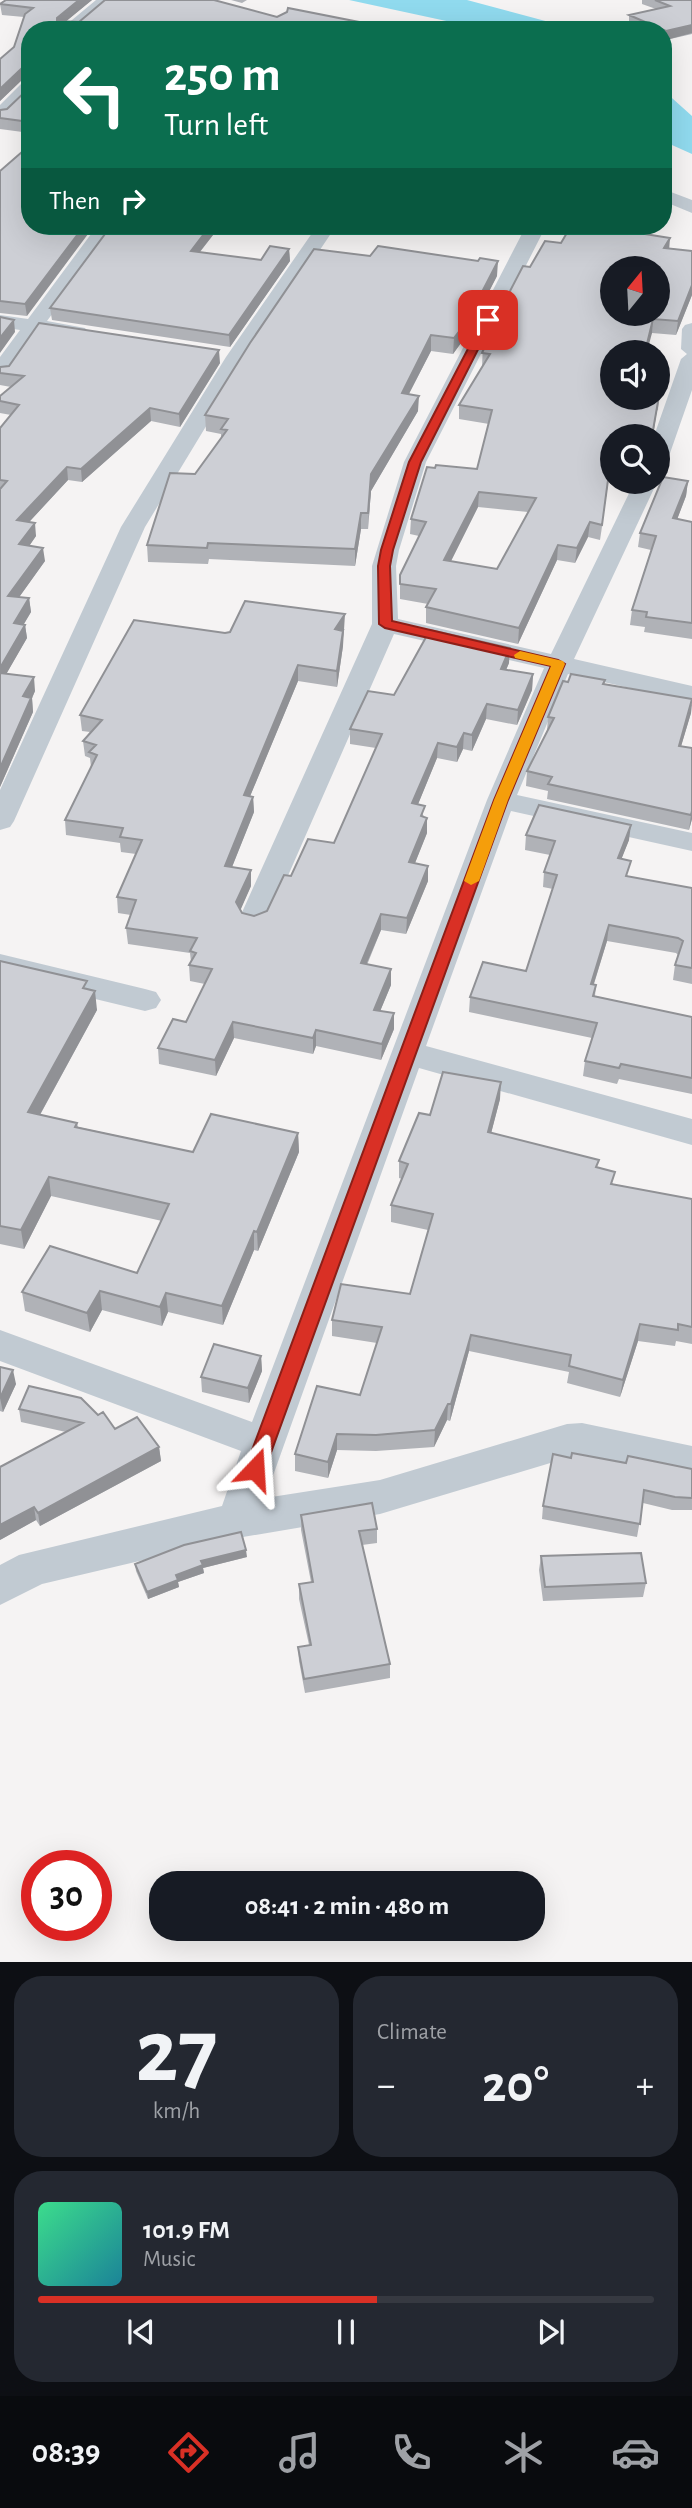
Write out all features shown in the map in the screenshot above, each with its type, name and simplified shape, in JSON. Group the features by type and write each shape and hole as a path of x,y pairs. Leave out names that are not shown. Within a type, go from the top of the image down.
{"street":[{"path":"79,21 106,0"},
{"path":"0,114 21,94"},
{"path":"672,198 692,207"},
{"path":"0,372 100,235"},
{"path":"0,821 133,527 237,357 320,235"},
{"path":"254,919 385,624 384,566 415,462 531,235"},
{"path":"0,321 101,335"},
{"path":"692,329 692,349"},
{"path":"210,353 237,357"},
{"path":"669,424 692,359"},
{"path":"237,1520 501,800 558,664 641,494"},
{"path":"385,624 692,694"},
{"path":"501,800 692,842"},
{"path":"0,965 145,1000"},
{"path":"408,1053 692,1132"},
{"path":"0,1345 264,1443"},
{"path":"0,1586 34,1568 237,1520 380,1497 567,1441 582,1440 692,1463"}],"water":[{"path":"349,0 467,0 545,21 446,21"},
{"path":"672,98 692,116 692,154 672,145"}],"building":[{"path":"6,0 79,0 57,18 57,21 23,21 25,14 33,8 0,4"},
{"path":"105,0 214,0 277,17 287,12 288,8 354,21 80,21"},
{"path":"655,0 692,0 692,25 672,30 672,21 643,21 629,15 670,6"},
{"path":"21,26 21,69 0,89 0,59 14,47"},
{"path":"21,96 21,121 0,118 0,110 7,109"},
{"path":"21,153 21,235 77,235 25,304 0,301 0,171"},
{"path":"104,235 203,235 191,251 261,260 270,246 289,249 229,335 50,308"},
{"path":"566,235 651,235 670,238 664,248 692,251 692,285 678,321 670,320 670,256 600,256 600,326 651,326 648,340 600,340 600,410 657,410 654,424 600,424 600,494 606,494 602,525 590,522 577,548 558,545 519,628 426,607 436,589 400,584 400,575 426,522 411,519 427,467 435,468 436,465 477,469 492,410 459,405 490,354 482,353 486,344 483,343 523,266 530,267 545,241 561,243","holes":["479,492 536,498 497,569 444,560"]},
{"path":"378,246 478,261 480,258 498,261 467,321 454,338 431,335 402,393 419,396 371,474 368,513 361,513 355,549 208,543 207,548 147,545 170,473 195,474 227,430 221,429 228,419 205,415 314,249 370,256"},
{"path":"0,317 14,320 0,338"},
{"path":"39,323 219,350 179,414 150,408 81,469 67,467 17,520 35,523 19,544 43,548 8,596 29,598 14,623 25,625 0,668 0,489 7,481 0,480 0,428 19,405 0,401 0,396 24,376 0,373 0,367 9,366"},
{"path":"670,478 688,481 673,518 692,522 692,623 646,617 647,612 632,610 656,536 640,533 656,494 670,494"},
{"path":"245,601 345,614 335,629 343,631 337,671 298,665 244,795 253,797 225,866 251,870 236,902 242,913 254,916 267,911 284,875 291,876 308,839 334,843 382,734 350,729 368,691 394,695 430,630 510,648 501,669 533,674 518,710 487,704 472,735 464,733 457,747 438,743 412,803 425,806 421,816 427,818 409,862 428,866 407,918 381,914 361,963 391,969 374,1010 394,1013 382,1044 316,1030 313,1038 233,1022 215,1060 158,1048 173,1019 186,1022 212,969 189,965 196,953 190,951 197,938 126,928 136,900 117,897 142,840 120,837 123,828 65,820 97,755 89,752 96,745 83,741 102,720 80,715 134,620 225,633 230,632"},
{"path":"0,673 34,677 23,696 31,698 0,768"},
{"path":"571,674 605,680 603,684 692,699 679,746 692,748 691,815 548,784 552,777 527,771 554,718 548,717 563,681 568,682"},
{"path":"539,805 631,825 618,858 631,861 626,876 692,888 692,968 675,965 683,941 678,938 609,925 591,984 596,985 593,996 692,1017 692,1078 621,1064 619,1068 585,1061 597,1023 470,997 483,962 526,971 557,875 544,872 555,841 526,835"},
{"path":"0,961 87,981 83,988 95,991 28,1112 77,1123 75,1127 193,1152 211,1114 298,1133 257,1232 254,1231 222,1306 166,1293 160,1307 100,1291 87,1313 22,1292 50,1246 137,1273 169,1204 49,1177 21,1230 0,1226"},
{"path":"443,1072 501,1082 488,1132 599,1160 596,1167 615,1172 611,1184 692,1199 692,1327 678,1324 678,1330 640,1324 623,1380 569,1366 571,1355 471,1335 451,1404 448,1404 435,1430 376,1435 337,1434 328,1462 295,1454 317,1386 360,1395 382,1327 332,1320 341,1284 410,1294 433,1214 391,1205 408,1164 399,1161 419,1113 430,1115"},
{"path":"214,1344 261,1356 248,1388 201,1377"},
{"path":"0,1367 13,1370 0,1398"},
{"path":"29,1386 81,1398 98,1415 103,1412 115,1429 137,1417 159,1447 38,1513 34,1507 0,1525 0,1467 83,1423 19,1409"},
{"path":"572,1453 626,1463 628,1456 692,1469 692,1498 644,1490 640,1524 543,1506 553,1454 571,1458"},
{"path":"372,1503 377,1529 359,1531 390,1664 304,1679 298,1647 311,1645 299,1584 313,1582 301,1515"},
{"path":"241,1532 246,1550 201,1561 203,1565 176,1575 178,1580 147,1592 135,1564 184,1545"},
{"path":"641,1553 646,1583 545,1587 541,1556"}],"slow traffic":[{"path":"471,881 501,800 558,664 520,655"}],"route":[{"path":"255,1469 501,800 558,664 385,624 384,566 415,462 488,320"}]}
